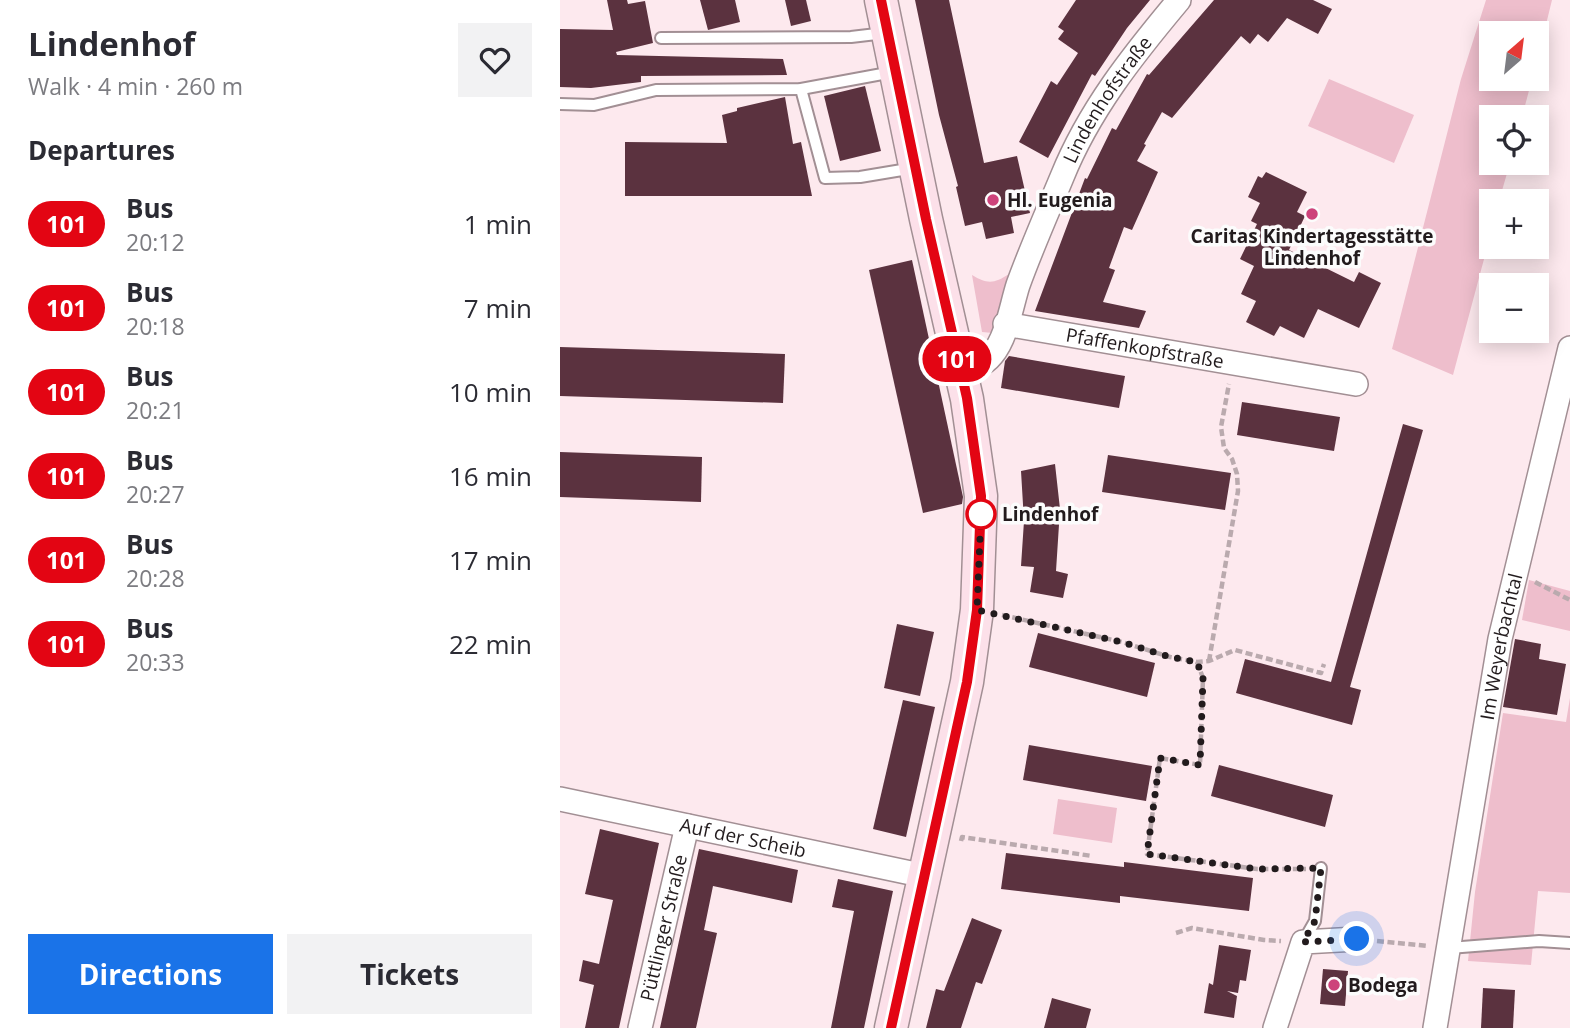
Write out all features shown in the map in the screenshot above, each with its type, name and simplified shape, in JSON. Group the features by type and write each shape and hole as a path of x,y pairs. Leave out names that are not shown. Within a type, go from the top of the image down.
{"street":[{"path":"881,0 967,398 981,496 977,610 967,682 891,1028"},
{"name":"Lindenhofstraße","path":"1005,324 1073,150 1110,87 1179,0"},
{"path":"960,370 978,368 993,354 1005,324"},
{"name":"Pfaffenkopfstraße","path":"1005,324 1356,384"},
{"name":"Im Weyerbachtal","path":"1435,1028 1442,947 1500,639 1570,348"},
{"name":"Auf der Scheib","path":"560,799 925,876"},
{"name":"Püttlinger Straße","path":"640,1028 687,826"},
{"path":"1275,1028 1303,942 1357,939"}],"lane":[{"path":"661,38 851,37 888,32"},
{"path":"560,104 594,105 656,90 801,89 896,71"},
{"path":"801,89 825,178 860,177 916,168"},
{"path":"1303,942 1315,921 1321,868"},
{"path":"1442,947 1539,941 1570,943"}],"path":[{"path":"1209,661 1238,491 1237,474 1232,459 1224,448 1221,427 1233,363"},
{"path":"1514,577 1535,582 1570,600"},
{"path":"977,610 1122,642 1170,657 1197,662 1209,661 1235,650 1321,673 1324,664"},
{"path":"1197,662 1203,678 1200,765 1160,758 1147,854 1257,869 1321,868"},
{"path":"960,849 962,837 1092,856"},
{"path":"1177,933 1192,928 1264,940 1303,942"},
{"path":"1357,939 1442,947"}],"shaded area":[{"path":"1486,0 1552,0 1547,21 1479,21"},
{"path":"1479,22 1479,91 1529,91 1525,105 1479,105 1479,175 1507,175 1502,189 1479,189 1479,259 1484,259 1453,375 1392,349 1461,79"},
{"path":"1329,79 1414,115 1394,163 1308,126"},
{"path":"1009,274 993,333 982,332 972,275 990,282"},
{"path":"1529,580 1570,591 1570,631 1522,620"},
{"path":"1570,698 1570,893 1538,891 1531,965 1468,961 1475,892 1503,713 1566,722"},
{"path":"1058,799 1117,808 1112,843 1053,834"}],"building":[{"path":"607,0 627,0 628,4 645,1 653,43 616,52 617,55 783,59 787,75 641,76 641,82 591,88 560,87 560,29 613,30"},
{"path":"700,0 735,0 740,22 708,30"},
{"path":"785,0 806,0 811,21 791,26"},
{"path":"915,0 949,0 984,163 1017,156 1030,213 1011,217 1014,233 986,239 982,222 965,226"},
{"path":"1076,0 1150,0 1127,28 1095,76 1092,74 1048,158 1019,142 1051,81 1057,85 1078,53 1058,39 1064,31 1058,27"},
{"path":"1214,0 1313,0 1332,9 1318,34 1287,18 1268,42 1258,34 1250,44 1241,36 1172,118 1162,112 1137,161 1158,172 1132,230 1124,227 1109,268 1115,270 1103,302 1146,311 1139,328 1035,311 1085,178 1087,179 1112,128 1116,130 1147,74 1149,75"},
{"path":"865,86 881,151 840,161 824,96"},
{"path":"785,97 793,144 801,142 812,196 625,196 625,142 727,143 722,115 737,111 737,108"},
{"path":"1266,172 1307,192 1297,212 1305,216 1289,250 1354,282 1359,272 1381,283 1359,328 1318,309 1304,338 1280,326 1274,336 1246,322 1256,301 1241,294 1254,266 1240,259 1257,224 1251,221 1260,203 1248,197 1258,176 1262,178"},
{"path":"912,260 963,497 962,504 923,513 869,270"},
{"path":"560,347 785,354 783,403 560,396"},
{"path":"1009,356 1125,376 1119,408 1001,388 1005,361"},
{"path":"1242,402 1340,417 1334,451 1237,435"},
{"path":"1403,424 1423,430 1350,687 1361,690 1352,725 1236,693 1245,659 1331,682"},
{"path":"560,452 702,457 701,502 560,497"},
{"path":"1108,455 1231,473 1225,510 1102,492"},
{"path":"1055,464 1060,509 1056,571 1068,574 1063,598 1030,592 1034,567 1021,566 1024,521 1021,471"},
{"path":"897,624 934,632 920,696 884,688"},
{"path":"1038,633 1155,663 1147,697 1029,667"},
{"path":"1515,639 1541,644 1539,659 1566,664 1557,715 1503,707"},
{"path":"903,700 935,707 906,837 873,829"},
{"path":"1029,745 1152,766 1146,801 1023,780"},
{"path":"1219,765 1333,795 1325,827 1211,796"},
{"path":"600,829 659,843 619,1028 585,1028 594,985 579,981 583,960 599,964 613,900 585,894"},
{"path":"699,849 798,870 792,903 713,886 704,930 717,933 696,1028 660,1028"},
{"path":"1006,853 1124,867 1124,862 1253,878 1249,911 1120,896 1120,903 1001,889"},
{"path":"838,879 893,891 864,1028 831,1028 854,911 832,907"},
{"path":"972,918 1002,930 982,984 976,982 961,1028 926,1028 936,989 944,991"},
{"path":"1219,945 1251,950 1246,981 1240,980 1238,993 1227,991 1237,996 1234,1018 1204,1013 1209,983 1213,985"},
{"name":"Bodega","path":"1323,969 1348,971 1345,1006 1320,1004"},
{"path":"1483,988 1515,990 1513,1028 1481,1028"},
{"path":"1052,998 1091,1009 1086,1028 1044,1028"}],"bus line":[{"name":"101","path":"881,0 926,219 967,398 981,496 977,610 967,682 891,1028"}],"place":[{"name":"Hl. Eugenia","path":"993,200"},
{"name":"Caritas Kindertagesstätte Lindenhof","path":"1312,214"},
{"name":"Lindenhof","path":"981,514"},
{"name":"Bodega","path":"1334,985"}],"route":[{"path":"981,514 977,610 1122,642 1170,657 1197,662 1203,678 1200,765 1160,758 1147,854 1257,869 1321,868 1315,921 1303,942 1357,939"}]}
